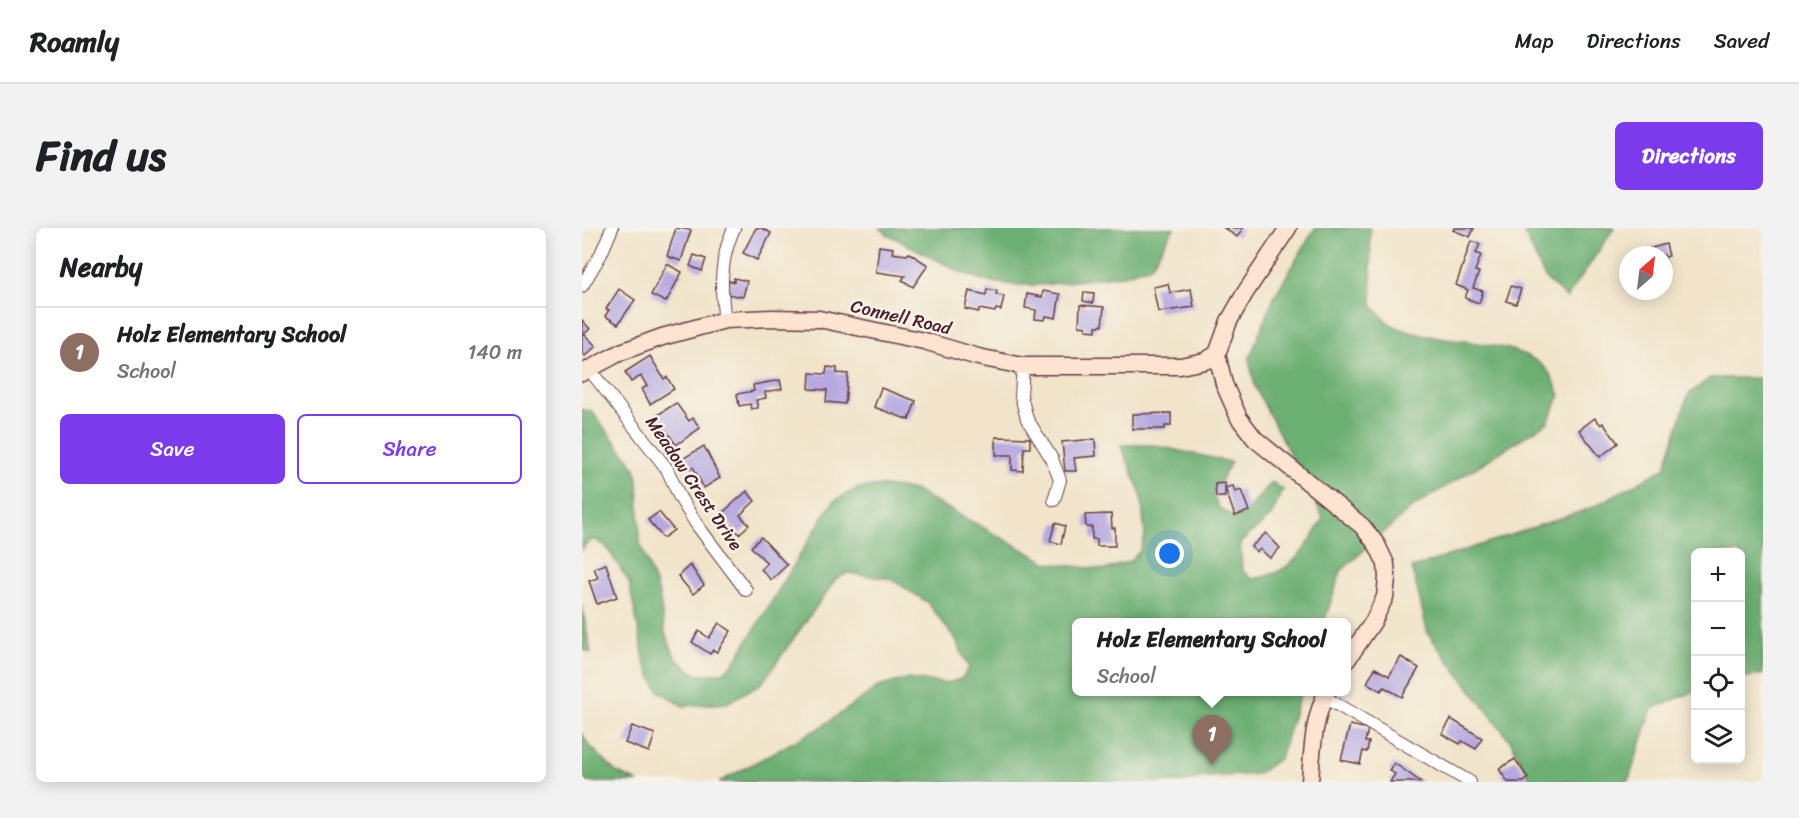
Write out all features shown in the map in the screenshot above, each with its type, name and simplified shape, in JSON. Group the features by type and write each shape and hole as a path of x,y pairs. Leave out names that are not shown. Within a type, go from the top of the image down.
{"main road":[{"path":"1288,228 1234,312 1217,354 1227,393 1239,418 1254,439 1362,526 1381,552 1386,564 1385,597 1373,622 1351,654"},
{"name":"Connell Road","path":"586,371 621,352 662,337 725,320 772,318 819,319 924,341 978,357 1023,366 1180,366 1205,361 1217,354"},
{"path":"1310,782 1313,744 1325,696"}],"street":[{"path":"582,286 601,254 612,228"},
{"path":"725,320 720,276 724,252 734,228"},
{"path":"1023,366 1021,396 1027,419 1052,459 1060,480 1054,500"},
{"name":"Meadow Crest Drive","path":"586,371 667,469 680,498 697,525 746,590"},
{"path":"1329,696 1470,782"}],"green space":[{"path":"880,228 1174,228 1151,266 1124,275 1042,285 1015,285 985,281 960,272 887,234"},
{"path":"1315,228 1370,228 1372,305 1389,323 1409,332 1515,351 1533,359 1547,370 1560,395 1548,422 1410,509 1341,571 1325,618 1072,618 1072,696 1300,696 1280,758 1258,774 1202,777 1186,782 719,782 821,727 878,687 906,679 947,683 961,679 969,668 956,640 927,602 891,579 848,573 836,579 762,683 727,703 683,706 659,691 645,664 629,582 606,546 594,539 584,546 582,552 582,409 592,412 634,466 638,478 640,543 659,594 665,633 676,659 697,675 723,673 734,663 834,501 858,488 884,486 914,490 1048,563 1105,570 1130,561 1140,551 1145,536 1141,494 1121,445 1153,445 1231,462 1213,495 1219,508 1232,516 1245,512 1272,482 1283,490 1271,516 1240,543 1242,570 1252,579 1265,577 1296,559 1323,518 1255,387 1249,359 1274,297"},
{"path":"1522,228 1614,228 1567,298 1545,278"},
{"path":"1710,378 1763,378 1763,674 1745,677 1745,548 1691,548 1691,693 1652,709 1628,782 1532,782 1511,742 1428,634 1412,568 1591,508 1665,468 1688,395"},
{"path":"582,606 591,653 582,649"},
{"path":"582,733 588,744 616,772 638,782 582,782"}],"building":[{"path":"676,228 691,230 681,261 667,256"},
{"path":"756,228 771,233 757,260 743,253"},
{"path":"1224,228 1243,228 1237,237"},
{"path":"1454,228 1474,228 1470,237 1453,230"},
{"path":"1471,241 1480,244 1476,253 1481,255 1475,271 1479,272 1473,288 1483,291 1479,303 1465,298 1468,290 1456,285"},
{"path":"879,246 893,248 892,253 907,255 909,253 928,265 913,287 902,280 905,276 876,272"},
{"path":"694,255 706,259 702,271 690,266"},
{"path":"667,264 682,272 666,302 651,295"},
{"path":"734,278 747,281 743,297 726,294 729,281 734,282"},
{"path":"1168,284 1170,293 1191,289 1194,307 1158,312 1153,287"},
{"path":"1511,286 1521,289 1516,304 1506,301"},
{"path":"619,289 635,300 618,324 605,316 609,310 606,309"},
{"path":"987,289 997,291 996,295 1004,296 1001,310 996,309 995,312 979,309 979,312 965,309 969,291 986,295"},
{"path":"1043,291 1060,294 1056,318 1046,316 1045,320 1035,319 1036,310 1025,308 1027,294 1042,297"},
{"path":"1084,292 1094,293 1093,303 1083,301"},
{"path":"1080,305 1104,307 1102,326 1096,326 1096,331 1086,330 1086,327 1079,326"},
{"path":"582,320 590,329 584,334 596,346 585,356 582,353"},
{"path":"650,356 664,379 667,377 674,389 650,404 642,389 647,386 641,376 631,382 625,372"},
{"path":"827,367 837,368 837,373 848,374 845,404 826,402 827,390 809,389 810,373 826,374"},
{"path":"780,380 782,389 765,392 766,398 756,400 758,408 751,409 750,404 739,406 737,394 754,391 753,385"},
{"path":"881,388 916,401 909,420 874,407"},
{"path":"676,403 689,421 693,418 700,428 676,445 656,416"},
{"path":"1171,413 1171,426 1165,426 1165,429 1132,429 1132,414"},
{"path":"1595,418 1601,425 1603,423 1618,443 1600,457 1579,430"},
{"path":"996,437 1030,438 1030,448 1024,448 1023,471 1012,470 1012,455 996,455"},
{"path":"1095,439 1096,456 1074,458 1076,471 1065,471 1062,442"},
{"path":"704,446 720,478 704,488 693,467 690,469 684,458"},
{"path":"1225,483 1225,497 1216,497 1215,484"},
{"path":"1233,486 1235,492 1241,490 1249,511 1235,516 1225,488"},
{"path":"747,491 755,501 740,515 749,525 739,534 721,514"},
{"path":"659,512 674,530 663,538 648,520"},
{"path":"1111,514 1112,528 1115,528 1115,546 1097,546 1097,539 1092,539 1092,527 1086,527 1085,515"},
{"path":"1055,523 1065,526 1061,544 1050,541"},
{"path":"1266,533 1280,548 1270,558 1260,549 1257,552 1251,547"},
{"path":"761,537 787,565 771,580 761,569 767,563 751,547"},
{"path":"606,564 617,597 597,604 589,581 598,578 594,568"},
{"path":"690,565 704,585 693,594 678,576"},
{"path":"719,623 731,631 717,652 713,650 710,654 692,642 699,631 709,638"},
{"path":"1401,657 1419,668 1402,697 1384,687 1381,691 1367,683 1375,668 1389,676"},
{"path":"1451,719 1482,738 1476,749 1462,741 1460,744 1442,734"},
{"path":"1350,725 1368,729 1365,742 1369,742 1367,752 1363,751 1360,764 1341,760"},
{"path":"632,726 655,734 649,752 625,743"},
{"path":"1515,759 1528,778 1524,782 1508,782 1499,769"},
{"path":"1394,763 1421,782 1390,782 1395,774 1389,770"}],"place":[{"name":"Holz Elementary School","path":"1212,765"}]}
